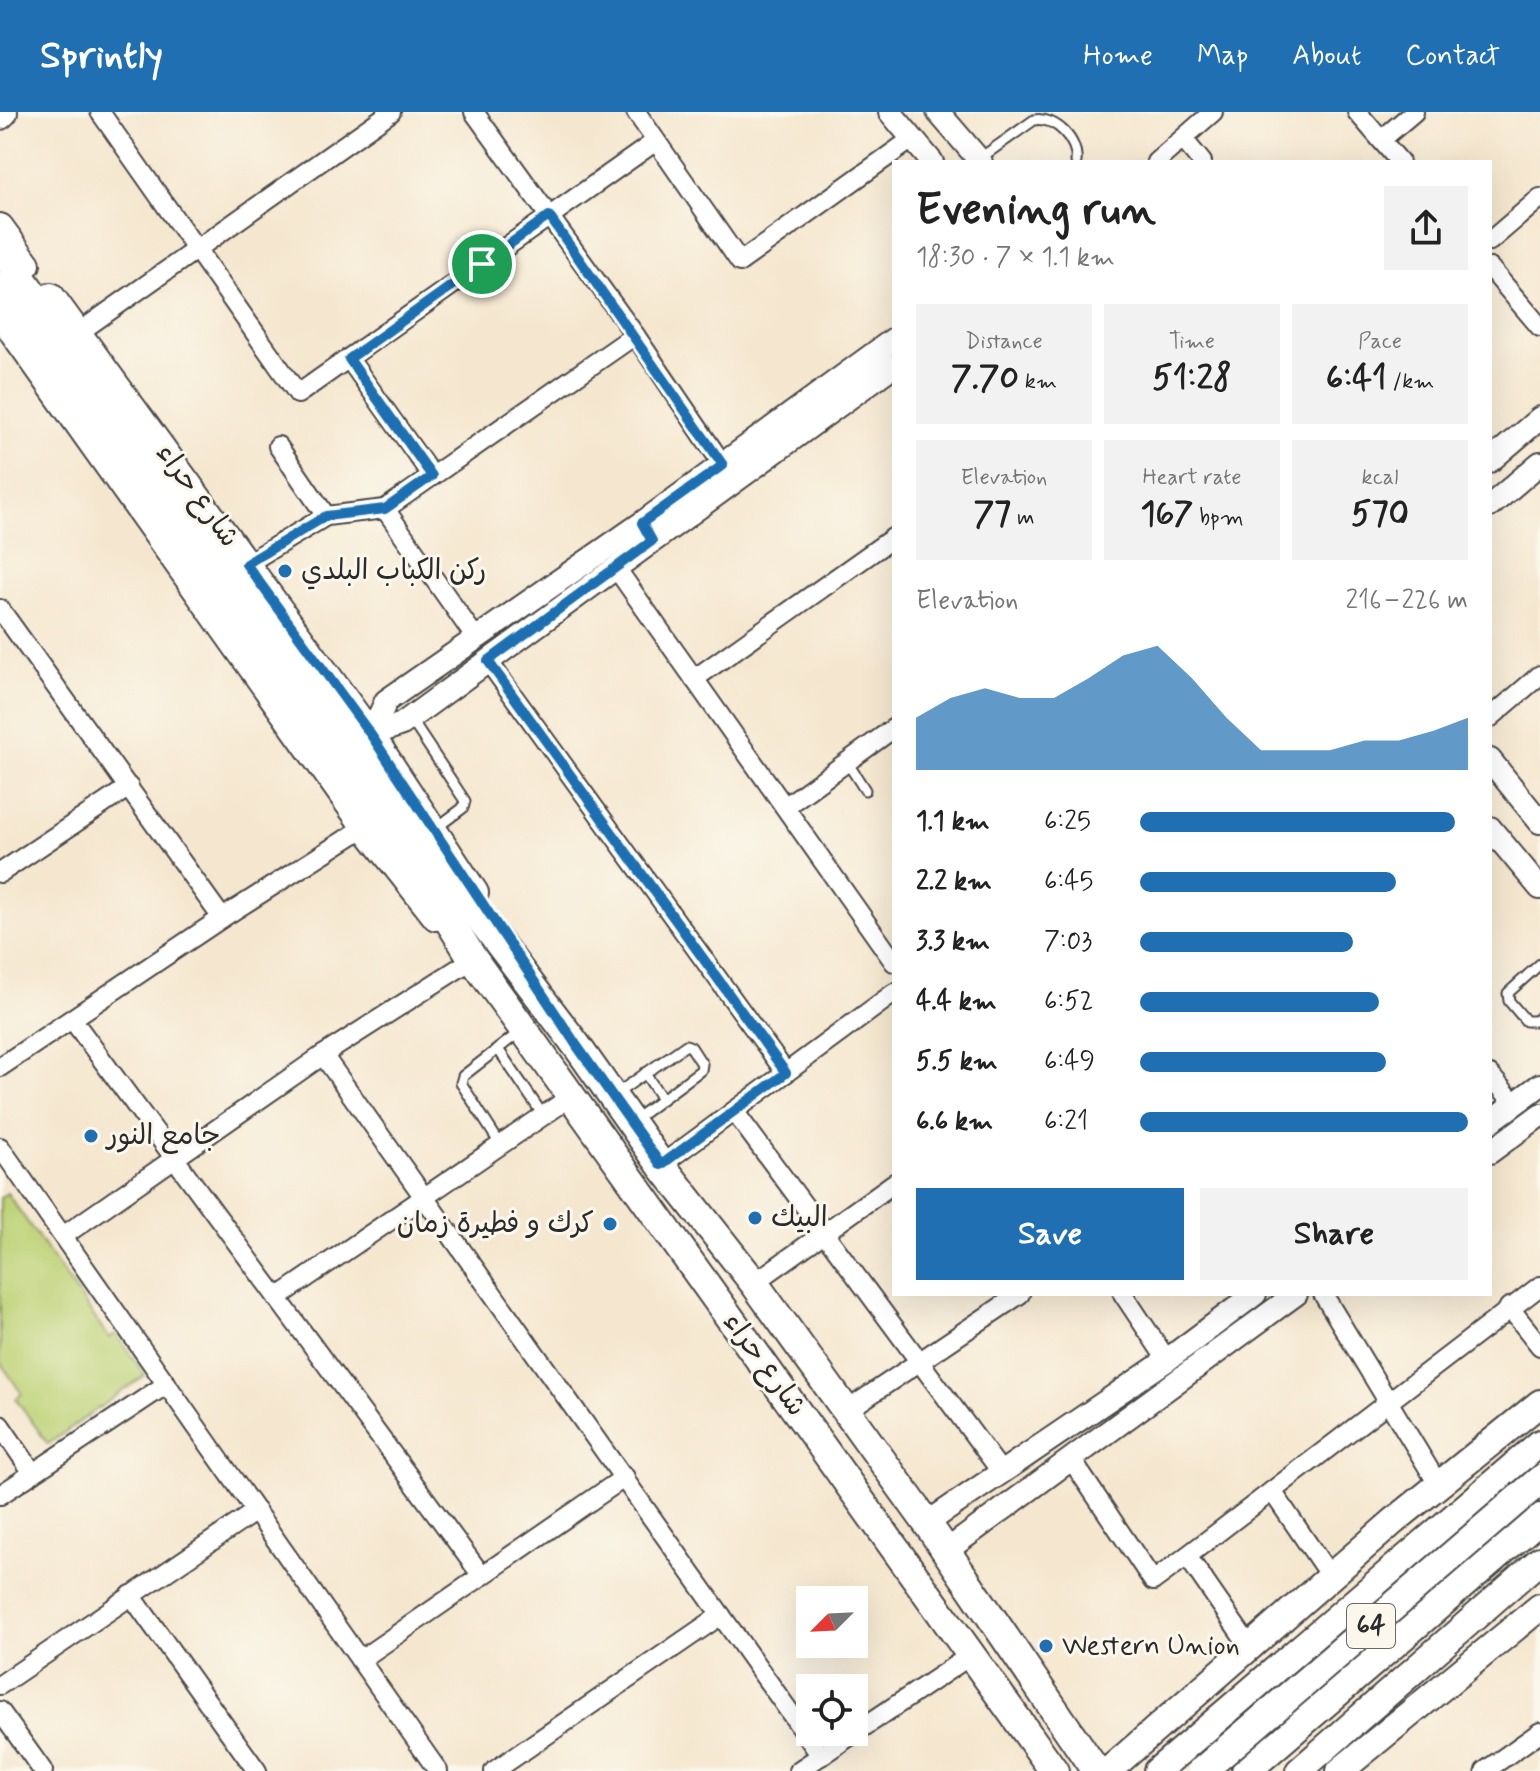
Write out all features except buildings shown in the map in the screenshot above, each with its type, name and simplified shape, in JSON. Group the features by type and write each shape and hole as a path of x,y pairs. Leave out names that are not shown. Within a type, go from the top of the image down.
{"main road":[{"name":"شارع حراء","path":"0,227 371,735 577,1046 661,1165 754,1283 927,1523 1096,1771"},
{"name":"شارع حراء","path":"0,248 430,871 473,959"},
{"name":"شارع حراء","path":"0,286 430,871 577,1046"},
{"name":"شارع حراء","path":"0,314 365,827 419,898 473,959 1054,1771"},
{"path":"1108,1771 1394,1521 1540,1403"},
{"path":"1157,1771 1540,1443"},
{"name":"64","path":"1202,1771 1540,1480"},
{"name":"64","path":"1246,1771 1540,1518"},
{"path":"1394,1521 1417,1547"},
{"path":"1299,1771 1540,1560"},
{"path":"1340,1771 1537,1616"},
{"path":"1208,1771 1207,1746 1298,1651"},
{"path":"1286,1771 1359,1719"}],"street":[{"path":"100,112 298,394 656,141"},
{"path":"78,333 391,112"},
{"path":"474,112 635,335 723,465"},
{"path":"636,112 740,262 912,139"},
{"path":"890,112 930,160"},
{"path":"1158,160 1213,112"},
{"path":"1357,112 1398,160"},
{"path":"1381,140 1414,112"},
{"path":"942,113 979,160"},
{"path":"1183,139 1200,160"},
{"path":"1492,239 1540,198"},
{"path":"1492,270 1540,327"},
{"path":"246,564 326,516 385,509 635,335"},
{"path":"371,735 402,724 616,568 647,532 723,465 892,340"},
{"path":"349,359 432,476"},
{"path":"371,735 386,701 475,637 647,532 892,366"},
{"path":"1492,459 1540,418"},
{"path":"278,446 326,516"},
{"path":"1492,504 1540,463"},
{"path":"385,509 475,637"},
{"path":"694,679 892,538"},
{"path":"616,568 888,944"},
{"path":"0,609 222,918"},
{"path":"488,661 786,1073"},
{"path":"1492,716 1540,675"},
{"path":"786,806 892,729"},
{"path":"1492,762 1540,822"},
{"path":"0,873 129,787"},
{"path":"0,1067 222,918 365,827"},
{"path":"1492,830 1540,888"},
{"path":"63,1236 323,1055 473,959"},
{"path":"661,1165 892,994"},
{"path":"72,1019 482,1576"},
{"path":"323,1055 821,1756"},
{"path":"1492,1077 1515,1104"},
{"path":"1492,1121 1540,1085"},
{"path":"277,1298 572,1096"},
{"path":"734,1111 1002,1473"},
{"path":"1492,1151 1540,1115"},
{"path":"0,1147 438,1771"},
{"path":"754,1283 892,1184"},
{"path":"1071,1459 1153,1581 1540,1286"},
{"path":"846,1411 1017,1296"},
{"path":"1124,1296 1167,1360"},
{"path":"946,1551 1071,1459 1209,1344 1250,1296"},
{"path":"927,1523 1167,1360 1209,1344 1293,1296"},
{"path":"1324,1296 1438,1484"},
{"path":"1509,1307 1540,1346"},
{"path":"0,1495 167,1384"},
{"path":"0,1425 33,1473"},
{"path":"360,1660 625,1477"},
{"path":"1272,1491 1330,1576"},
{"path":"0,1685 256,1511"},
{"path":"1187,1556 1250,1647"},
{"path":"131,1595 257,1771"},
{"path":"494,1771 721,1615"},
{"path":"798,1771 971,1655"},
{"path":"0,1711 43,1771"},
{"path":"1485,1771 1540,1732"}],"lane":[{"path":"981,160 1034,120 1045,118 1052,121 1075,145 1076,160"},
{"path":"410,718 465,801 463,808 434,830"},
{"path":"847,762 865,790"},
{"path":"1540,964 1508,993 1509,1001 1526,1021 1535,1021 1540,1017"},
{"path":"500,1144 461,1083 463,1076 523,1029"},
{"path":"613,1096 686,1045 691,1047 702,1064 701,1070 631,1122"},
{"path":"498,1049 543,1115"},
{"path":"645,1073 662,1099"}],"green space":[{"path":"7,1193 109,1338 116,1334 145,1375 48,1444 16,1399 22,1394 0,1362 0,1198"}],"place":[{"name":"ركن الكباب البلدي","path":"285,571"},
{"name":"جامع النور","path":"91,1136"},
{"name":"البيك","path":"755,1218"},
{"name":"كرك و فطيرة زمان","path":"610,1224"},
{"name":"Western Union","path":"1046,1646"}],"route":[{"path":"549,216 723,465 642,523 652,541 488,661 786,1073 661,1165 577,1046 371,735 246,564 326,516 385,509 432,476 349,359 482,264 549,216"}]}
